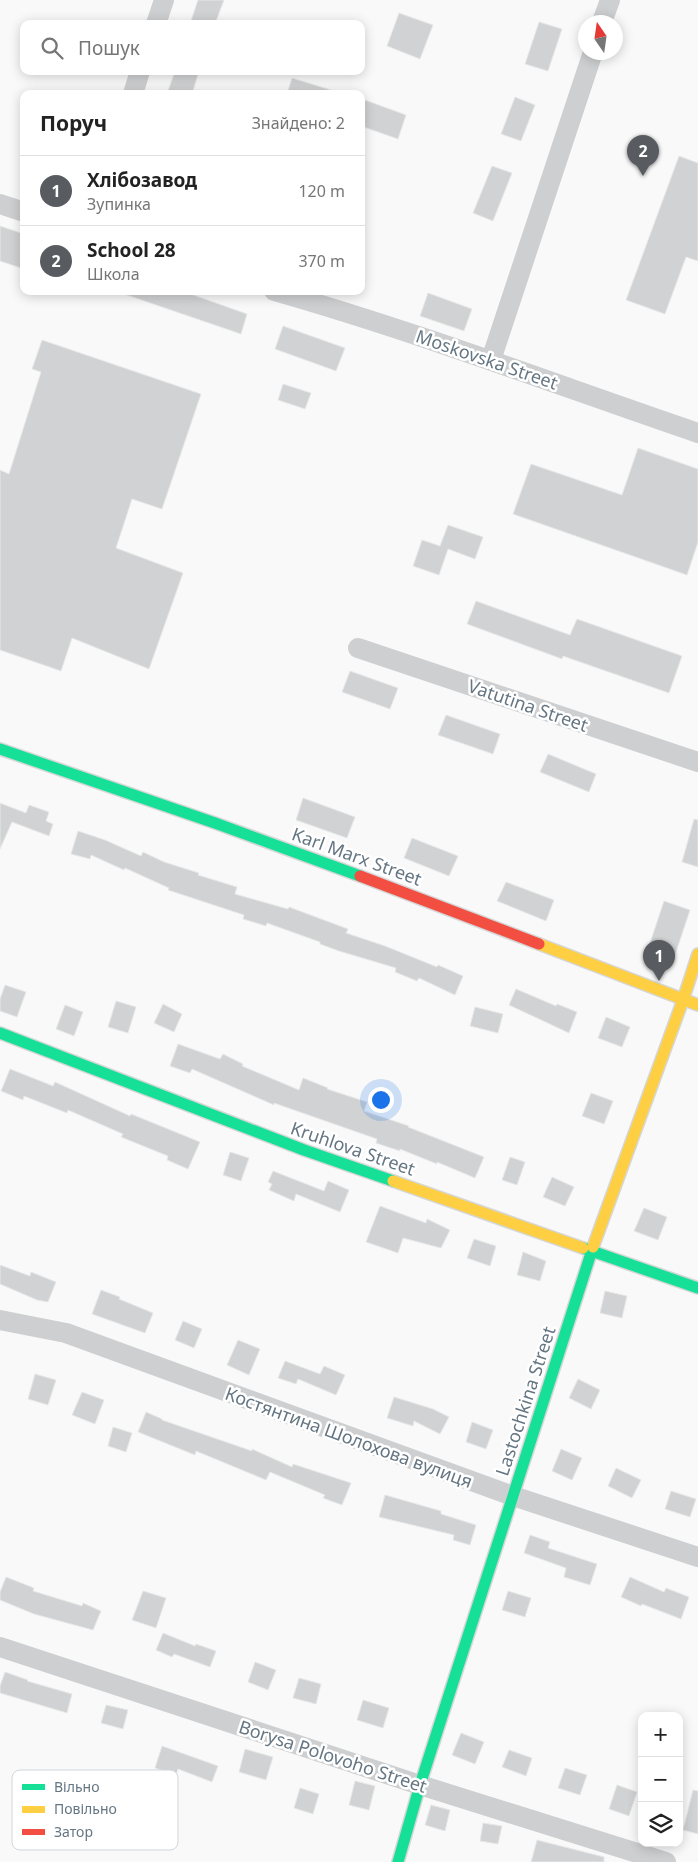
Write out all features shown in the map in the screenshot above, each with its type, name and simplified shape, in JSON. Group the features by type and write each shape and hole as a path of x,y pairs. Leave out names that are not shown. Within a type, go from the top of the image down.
{"street":[{"path":"157,20 164,0"},
{"path":"605,15 610,0"},
{"path":"491,360 590,60"},
{"path":"134,90 139,75"},
{"path":"0,204 20,211"},
{"name":"Moskovska Street","path":"288,295 359,315 698,433"},
{"name":"Vatutina Street","path":"358,648 698,762"},
{"name":"Karl Marx Street","path":"0,749 224,827 452,910 698,1005"},
{"name":"Lastochkina Street","path":"398,1862 420,1784 592,1252 684,1000 698,954"},
{"name":"Kruhlova Street","path":"0,1033 304,1150 449,1199 592,1252 698,1288"},
{"name":"Костянтина Шолохова вулиця","path":"0,1320 66,1333 513,1496 698,1557"},
{"name":"Borysa Polovoho Street","path":"0,1647 666,1862"}],"building":[{"path":"198,0 224,0 216,20 191,20"},
{"path":"399,13 433,25 420,59 387,46"},
{"path":"539,22 562,29 548,71 525,64"},
{"path":"174,75 198,75 193,90 168,90"},
{"path":"292,78 331,90 288,90"},
{"path":"515,97 535,105 521,141 501,134"},
{"path":"365,100 406,115 398,139 365,127"},
{"path":"679,156 698,163 698,261 686,257 665,314 626,300"},
{"path":"492,166 512,173 493,221 473,213"},
{"path":"0,226 20,233 20,268 0,261"},
{"path":"428,293 472,309 464,331 420,316"},
{"path":"127,295 193,295 247,314 241,334"},
{"path":"283,326 345,348 336,371 275,349"},
{"path":"42,340 201,394 162,509 132,499 116,548 183,573 149,669 72,638 61,671 0,650 0,470 9,474 41,372 32,369"},
{"path":"283,384 311,393 305,409 278,400"},
{"path":"638,448 698,469 698,542 687,575 513,514 531,464 622,495"},
{"path":"448,525 483,537 475,559 448,549 439,575 413,566 422,540 440,546"},
{"path":"476,601 570,635 577,619 682,656 669,693 563,656 562,659 467,624"},
{"path":"350,671 398,688 390,709 342,692"},
{"path":"446,715 500,734 493,754 438,735"},
{"path":"548,754 596,774 589,792 540,772"},
{"path":"303,798 355,817 347,838 296,820"},
{"path":"0,803 26,813 29,805 49,812 46,821 53,824 49,836 12,822 0,849"},
{"path":"694,819 698,820 698,867 682,862"},
{"path":"78,831 105,840 141,856 143,852 164,862 199,873 198,875 237,887 235,894 288,909 289,907 348,929 346,933 437,967 438,965 463,976 455,995 419,978 417,981 395,972 396,968 339,951 320,944 320,942 267,923 266,926 243,919 244,915 168,890 169,888 91,855 90,859 71,854"},
{"path":"412,838 458,856 449,876 404,858"},
{"path":"506,882 554,900 546,921 497,901"},
{"path":"664,901 690,910 672,964 646,955"},
{"path":"5,985 26,992 17,1017 0,1011 0,999"},
{"path":"516,989 556,1006 557,1004 577,1012 569,1033 509,1005"},
{"path":"116,1001 136,1007 128,1033 108,1027"},
{"path":"163,1004 182,1014 174,1032 154,1023"},
{"path":"65,1005 83,1012 74,1036 56,1029"},
{"path":"475,1007 503,1014 498,1033 470,1026"},
{"path":"606,1017 630,1027 622,1047 598,1038"},
{"path":"178,1044 220,1059 223,1054 243,1064 242,1066 299,1090 303,1078 327,1089 367,1102 364,1111 409,1126 484,1157 475,1178 437,1162 437,1164 400,1149 400,1151 376,1143 377,1139 274,1103 274,1105 192,1069 190,1073 170,1066"},
{"path":"10,1069 53,1086 55,1082 130,1116 131,1114 200,1142 188,1169 167,1160 168,1156 121,1137 123,1134 68,1110 67,1113 24,1096 23,1100 1,1091"},
{"path":"591,1093 613,1101 604,1124 582,1116"},
{"path":"230,1152 249,1158 241,1181 223,1175"},
{"path":"510,1157 525,1162 517,1185 502,1180"},
{"path":"273,1171 324,1191 328,1181 349,1190 340,1212 296,1194 294,1201 269,1190 272,1184 268,1182"},
{"path":"552,1177 574,1187 565,1206 543,1197"},
{"path":"380,1206 426,1223 427,1219 450,1230 441,1248 403,1238 398,1253 366,1242"},
{"path":"644,1208 667,1217 658,1240 634,1231"},
{"path":"474,1239 496,1246 490,1266 467,1258"},
{"path":"523,1252 546,1261 540,1281 517,1275"},
{"path":"0,1265 30,1276 31,1272 56,1282 48,1302 37,1300 0,1284"},
{"path":"101,1290 153,1313 145,1333 92,1314"},
{"path":"605,1291 627,1296 622,1318 600,1313"},
{"path":"183,1321 202,1329 194,1348 175,1340"},
{"path":"238,1340 260,1349 249,1375 227,1365"},
{"path":"285,1361 320,1374 324,1366 345,1375 336,1395 298,1379 296,1384 278,1378"},
{"path":"35,1374 56,1380 48,1405 28,1399"},
{"path":"578,1379 600,1390 591,1409 569,1398"},
{"path":"82,1392 104,1400 95,1424 72,1415"},
{"path":"394,1397 433,1409 449,1417 440,1434 414,1421 413,1426 387,1418"},
{"path":"146,1412 162,1420 252,1451 252,1449 292,1467 293,1464 351,1483 342,1505 323,1498 325,1495 270,1472 266,1480 196,1451 195,1455 138,1432"},
{"path":"472,1422 493,1430 486,1449 466,1442"},
{"path":"113,1427 132,1433 126,1452 108,1446"},
{"path":"561,1449 582,1458 572,1480 552,1471"},
{"path":"616,1468 641,1480 632,1498 608,1486"},
{"path":"671,1491 696,1499 690,1517 665,1509"},
{"path":"385,1495 441,1511 441,1514 476,1525 470,1545 453,1540 454,1535 379,1517"},
{"path":"530,1535 550,1542 548,1548 597,1564 590,1585 564,1577 566,1568 524,1553"},
{"path":"6,1577 34,1588 33,1591 82,1606 83,1603 101,1611 93,1630 34,1614 0,1600 0,1592"},
{"path":"630,1577 664,1592 666,1588 689,1597 681,1619 642,1604 641,1606 621,1597"},
{"path":"143,1591 166,1598 156,1628 132,1620"},
{"path":"508,1591 531,1598 525,1617 502,1610"},
{"path":"163,1633 195,1646 196,1644 216,1651 210,1667 174,1654 172,1657 156,1650"},
{"path":"255,1662 276,1670 268,1690 248,1682"},
{"path":"5,1672 27,1681 72,1694 67,1713 0,1693 0,1686"},
{"path":"299,1678 321,1684 316,1704 293,1698"},
{"path":"363,1700 389,1708 383,1728 357,1720"},
{"path":"106,1705 128,1710 123,1729 101,1723"},
{"path":"461,1733 484,1742 475,1764 452,1755"},
{"path":"162,1746 218,1766 212,1782 178,1769 161,1770 155,1768"},
{"path":"245,1749 273,1757 266,1780 239,1772"},
{"path":"509,1750 532,1758 526,1776 502,1767"},
{"path":"565,1768 587,1775 580,1795 558,1788"},
{"path":"355,1781 375,1786 369,1810 349,1805"},
{"path":"617,1785 637,1792 629,1816 609,1809"},
{"path":"300,1788 319,1794 313,1814 294,1808"},
{"path":"693,1790 698,1791 698,1834 683,1830"},
{"path":"431,1805 450,1810 445,1831 425,1825"},
{"path":"483,1823 502,1826 498,1844 480,1841"},
{"path":"537,1840 604,1857 604,1862 531,1862"}],"traffic: fast":[{"path":"0,749 215,823 360,876"},
{"path":"0,1033 304,1150 393,1181"},
{"path":"398,1862 420,1785 593,1247"},
{"path":"583,1248 698,1288"}],"traffic: slow":[{"path":"539,944 698,1005"},
{"path":"593,1247 698,954"},
{"path":"393,1181 583,1248"}],"traffic: jam":[{"path":"360,876 539,944"}],"place":[{"name":"School 28","path":"643,176"},
{"name":"Хлібозавод","path":"659,981"}]}
